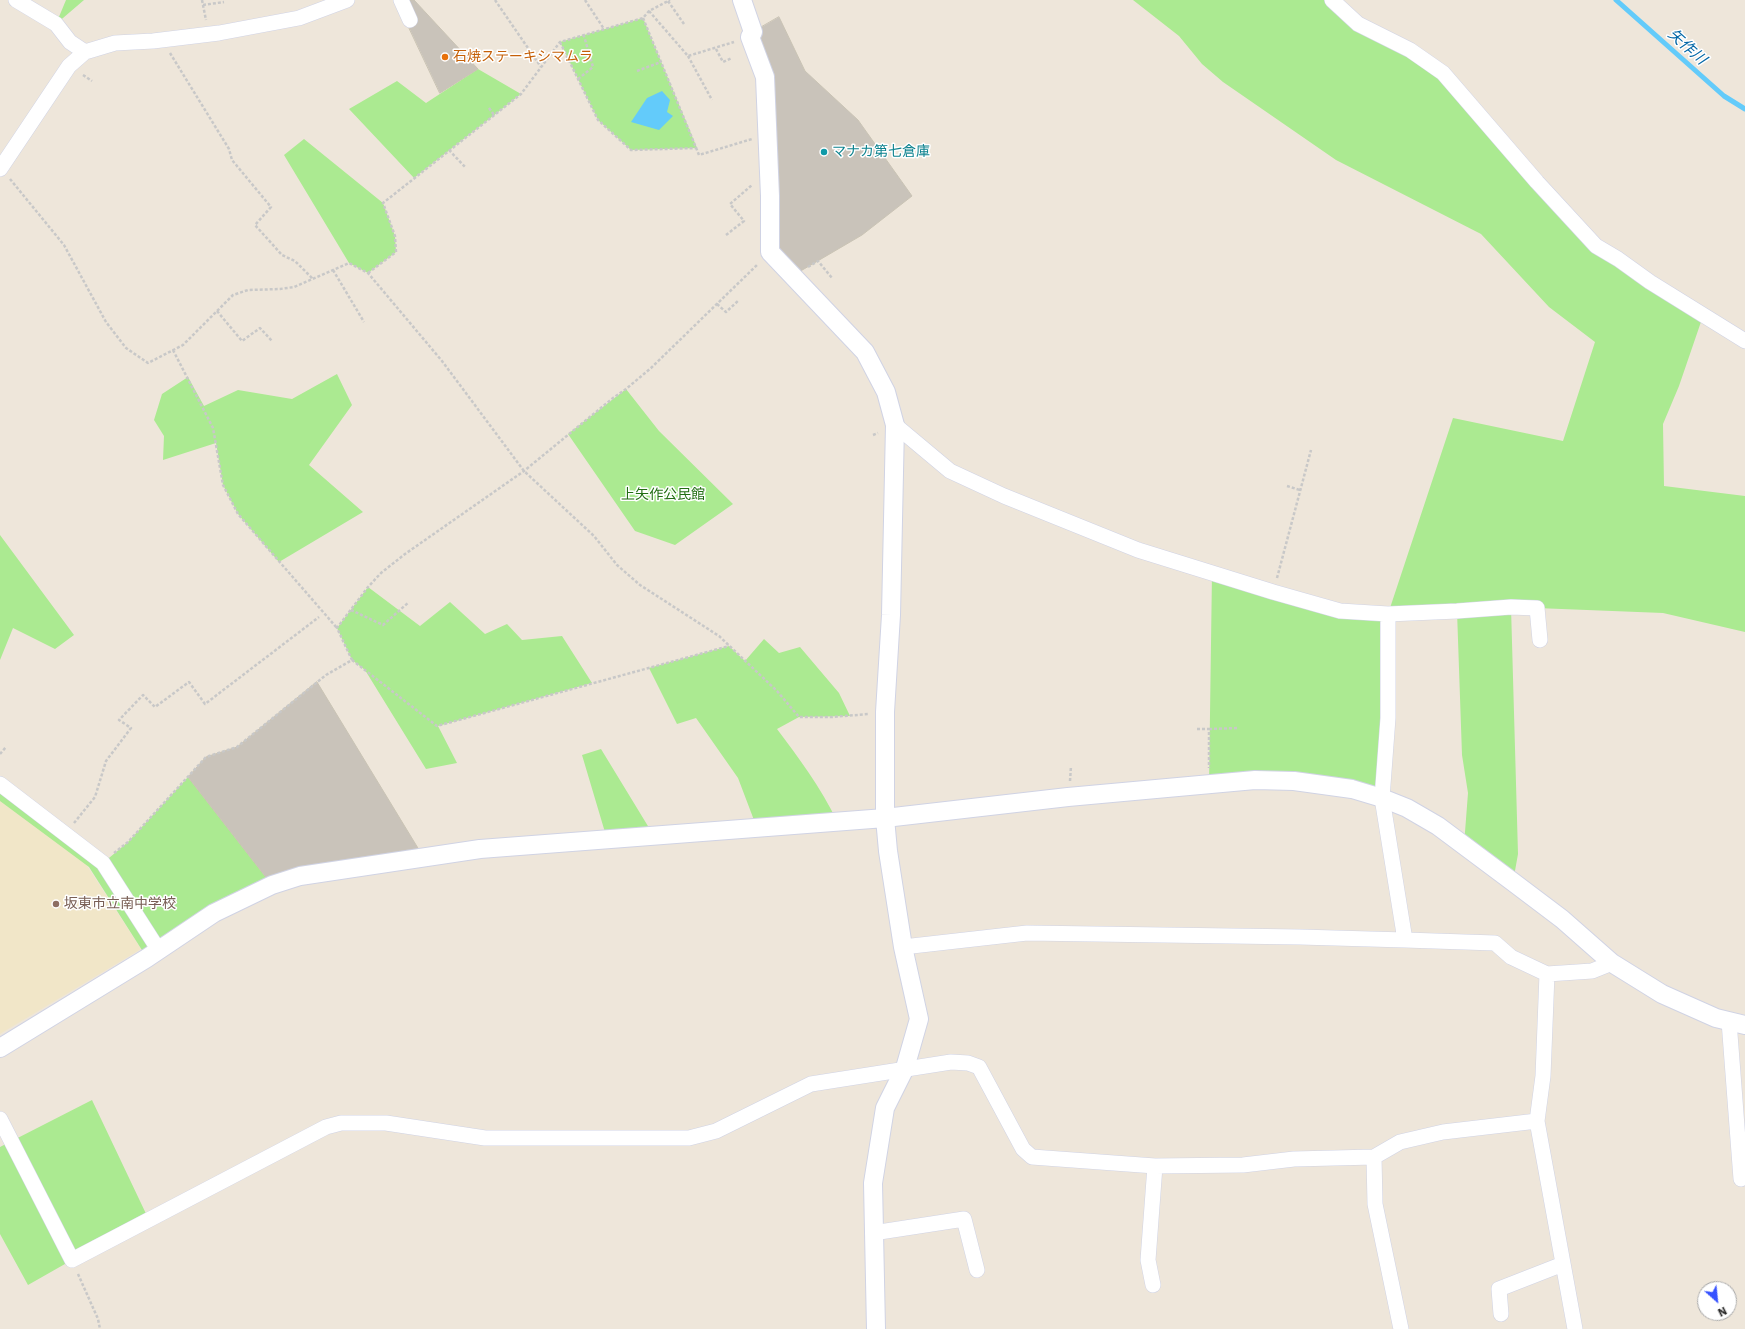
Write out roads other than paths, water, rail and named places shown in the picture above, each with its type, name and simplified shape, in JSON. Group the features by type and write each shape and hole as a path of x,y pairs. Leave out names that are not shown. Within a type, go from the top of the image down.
{"street":[{"path":"16,0 56,24 70,42 86,52"},
{"path":"0,169 69,66 86,52 116,43 161,40 219,33 299,18 347,0"},
{"path":"401,0 410,20"},
{"path":"742,0 752,32 750,37 765,77 769,170 770,252 865,352 886,392 895,425 891,614 886,712 885,818 888,851 903,947 919,1019 905,1068 885,1108 873,1183 876,1329"},
{"path":"1332,0 1358,24 1410,50 1443,73 1537,182 1596,246 1618,259 1663,291 1745,341"},
{"path":"895,425 950,471 1004,496 1138,550 1340,611 1388,614 1511,607 1537,608 1540,640"},
{"path":"1388,614 1388,718 1382,798 1406,940"},
{"path":"0,1048 147,958 158,949 214,913 272,885 300,876 480,849 885,818 1068,797 1255,780 1294,781 1352,790 1382,798 1407,808 1438,826 1562,919 1612,963 1662,994 1716,1018 1737,1023 1741,1179"},
{"path":"0,784 103,863 158,949"},
{"path":"903,947 1028,933 1300,936 1495,943 1511,956 1548,974 1592,971 1612,963"},
{"path":"1548,974 1543,1076 1537,1121 1575,1329"},
{"path":"0,1119 72,1260 326,1127 342,1123 386,1123 485,1138 689,1138 716,1131 811,1084 905,1068 951,1062 968,1063 979,1067 1023,1149 1032,1157 1155,1166 1243,1165 1294,1159 1374,1157 1400,1142 1443,1132 1537,1121"},
{"path":"1374,1157 1375,1204 1401,1329"},
{"path":"1153,1285 1148,1260 1155,1166"},
{"path":"873,1233 964,1219 977,1270"},
{"path":"1501,1314 1499,1289 1563,1264"}],"water":[{"path":"662,91 670,100 667,112 673,116 659,130 631,122 647,98"}],"waterway":[{"name":"矢作川","path":"1616,0 1724,96 1745,109"}],"place":[{"name":"石焼ステーキシマムラ","path":"445,57"},
{"name":"マナカ第七倉庫","path":"824,152"},
{"name":"坂東市立南中学校","path":"56,904"}],"park label":[{"name":"上矢作公民館","path":"663,495"}]}
